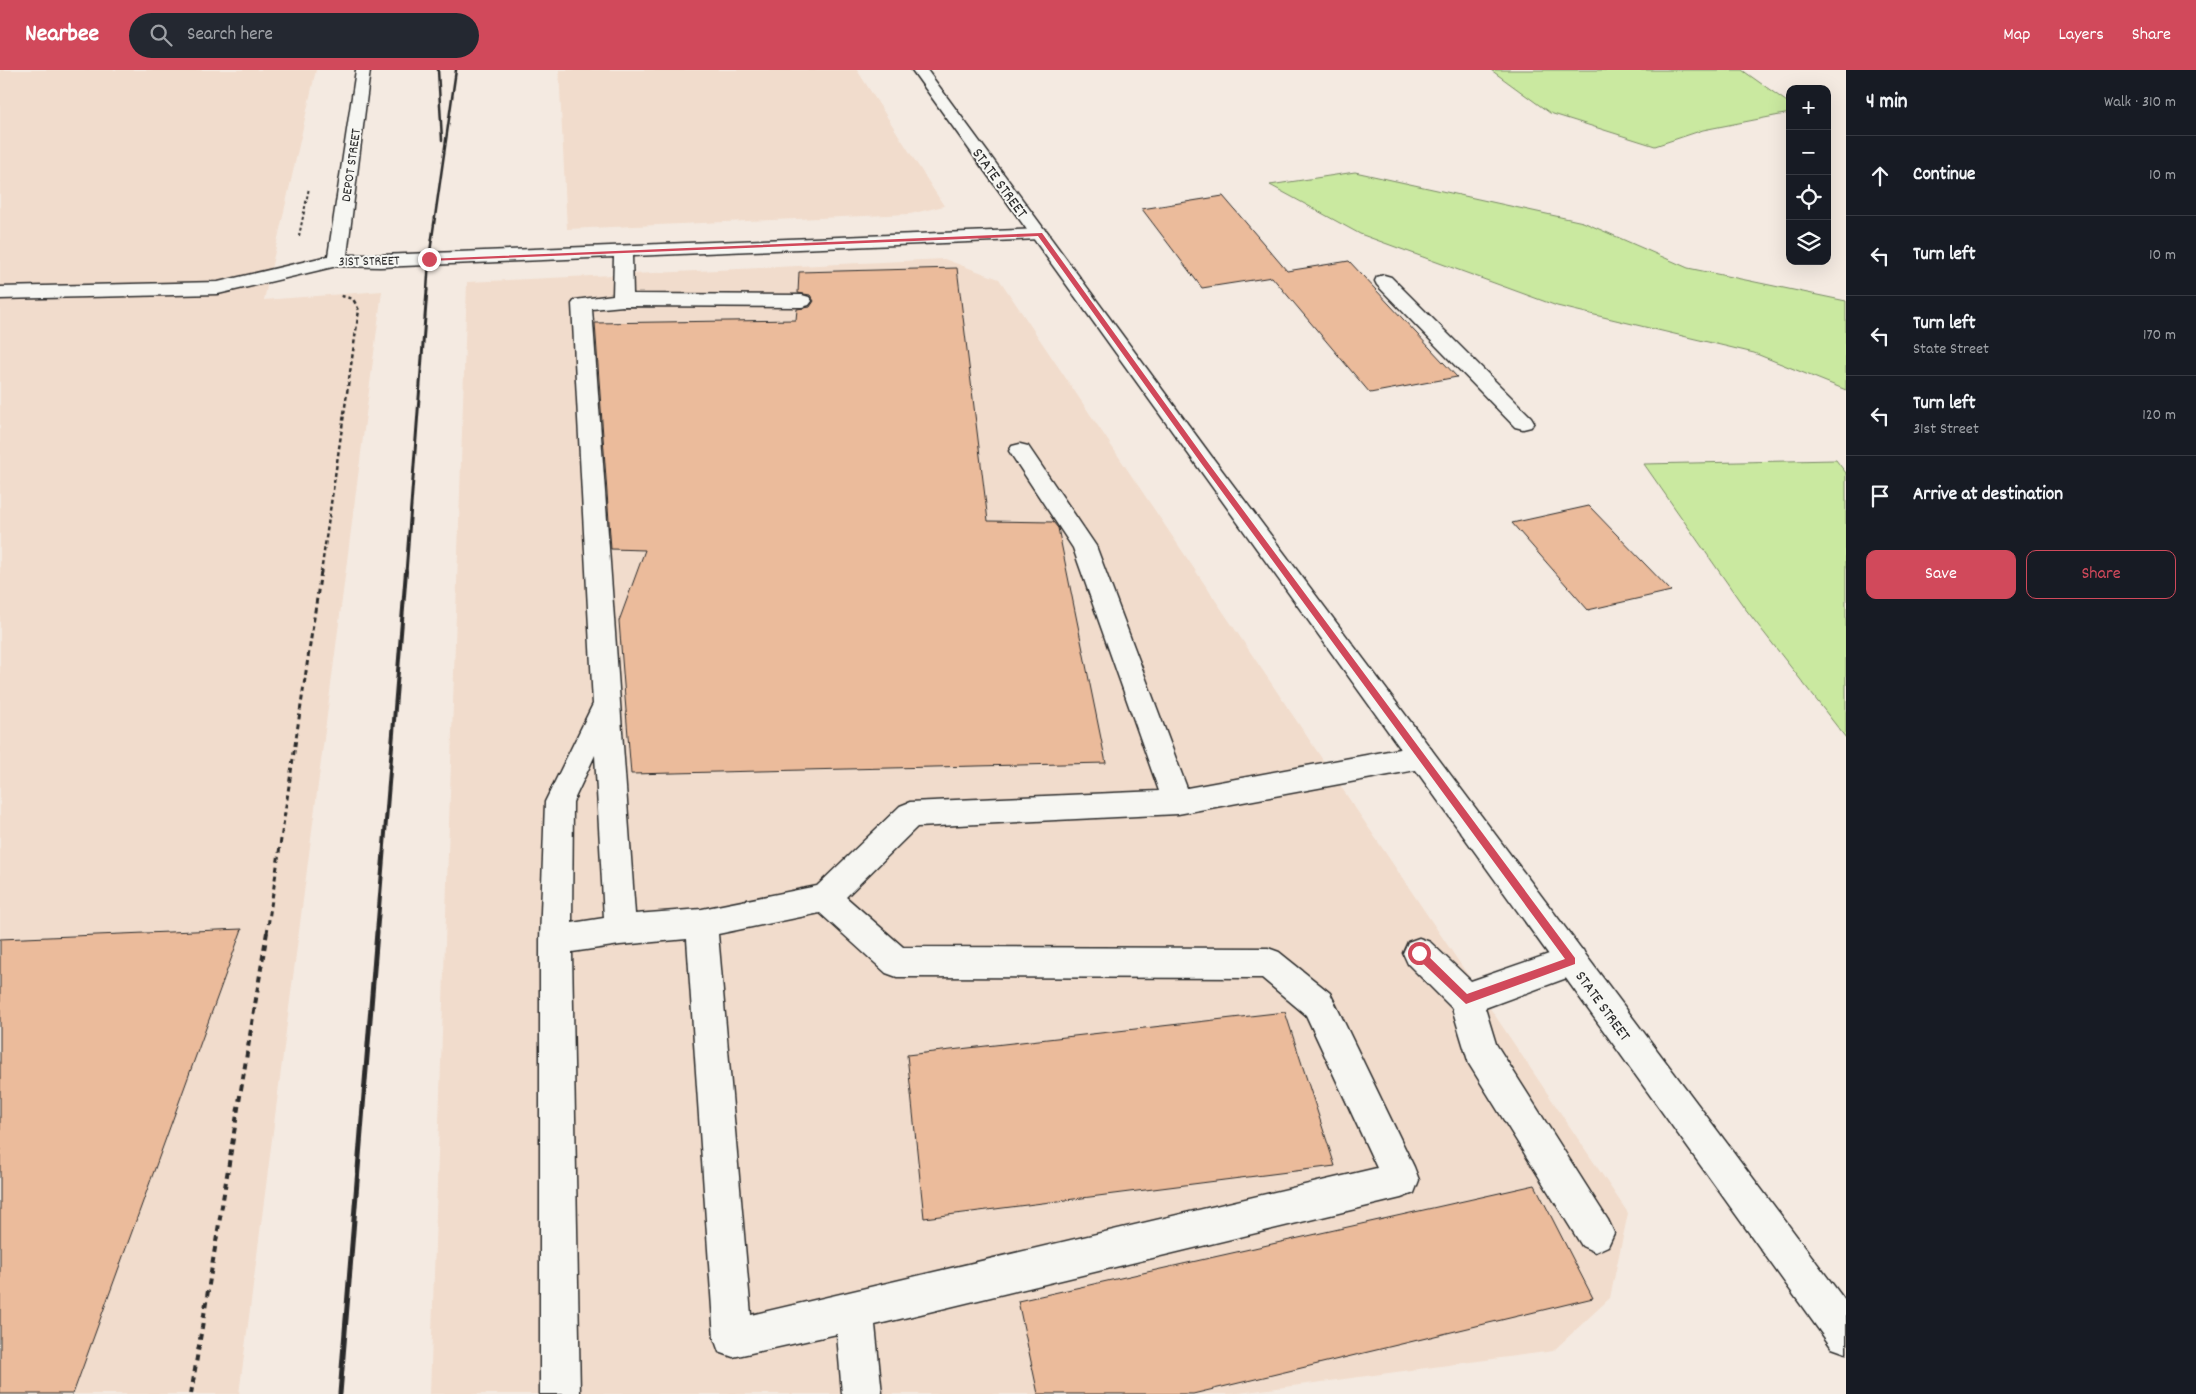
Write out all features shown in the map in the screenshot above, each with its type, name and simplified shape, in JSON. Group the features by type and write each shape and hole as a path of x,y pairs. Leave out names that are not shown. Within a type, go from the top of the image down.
{"street":[{"name":"DEPOT STREET","path":"337,260 363,70"},
{"name":"STATE STREET","path":"919,70 1204,462 1846,1334"},
{"name":"31ST STREET","path":"0,293 218,288 292,269 337,260 380,261 1040,234"},
{"path":"623,252 623,300"},
{"path":"1384,281 1523,422"},
{"path":"620,930 582,304 623,300 802,301"},
{"path":"1020,451 1084,546 1178,802"},
{"path":"560,1394 556,940 559,802 607,703"},
{"path":"556,940 620,930 702,923 825,898 910,815 1178,802 1422,757"},
{"path":"702,923 733,1338 854,1311 1401,1180 1318,1004 1268,963 897,962 825,898"},
{"path":"1419,953 1466,999 1481,1052 1594,1233"},
{"path":"1466,999 1572,961"},
{"path":"854,1311 862,1394"}],"path":[{"path":"191,1394 254,1022 359,310 353,299 294,282 292,269 309,184"}],"shaded area":[{"path":"0,70 316,70 264,300 382,291 239,1394 0,1394"},
{"path":"559,70 857,70 944,206 910,214 567,229"},
{"path":"944,259 999,279 1628,1213 1610,1298 1553,1351 1232,1394 430,1394 467,282"}],"green space":[{"path":"1491,70 1742,70 1786,101 1786,114 1703,130 1655,146 1550,113"},
{"path":"1355,172 1583,222 1688,268 1846,301 1846,390 1754,353 1557,306 1360,234 1270,185"},
{"path":"1836,460 1846,473 1846,738 1744,607 1644,464"}],"building":[{"path":"1223,196 1287,271 1349,261 1457,377 1370,393 1272,277 1202,288 1142,209"},
{"path":"957,268 988,521 1053,522 1058,528 1106,763 631,774 619,621 645,550 611,549 595,323 796,320 797,309 810,307 814,301 810,295 798,293 799,272"},
{"path":"1589,506 1671,591 1588,610 1512,523"},
{"path":"242,929 73,1394 0,1394 0,939"},
{"path":"1285,1012 1335,1166 924,1218 907,1055"},
{"path":"1535,1185 1593,1298 1193,1394 1038,1394 1018,1301"}],"railway":[{"path":"438,70 442,140"},
{"path":"427,291 429,259 456,70"},
{"path":"406,573 427,290"},
{"path":"377,933 406,571"},
{"path":"340,1394 377,932"}],"route":[{"path":"429,259 1040,234 1204,462 1572,961 1466,999 1419,953"}]}
